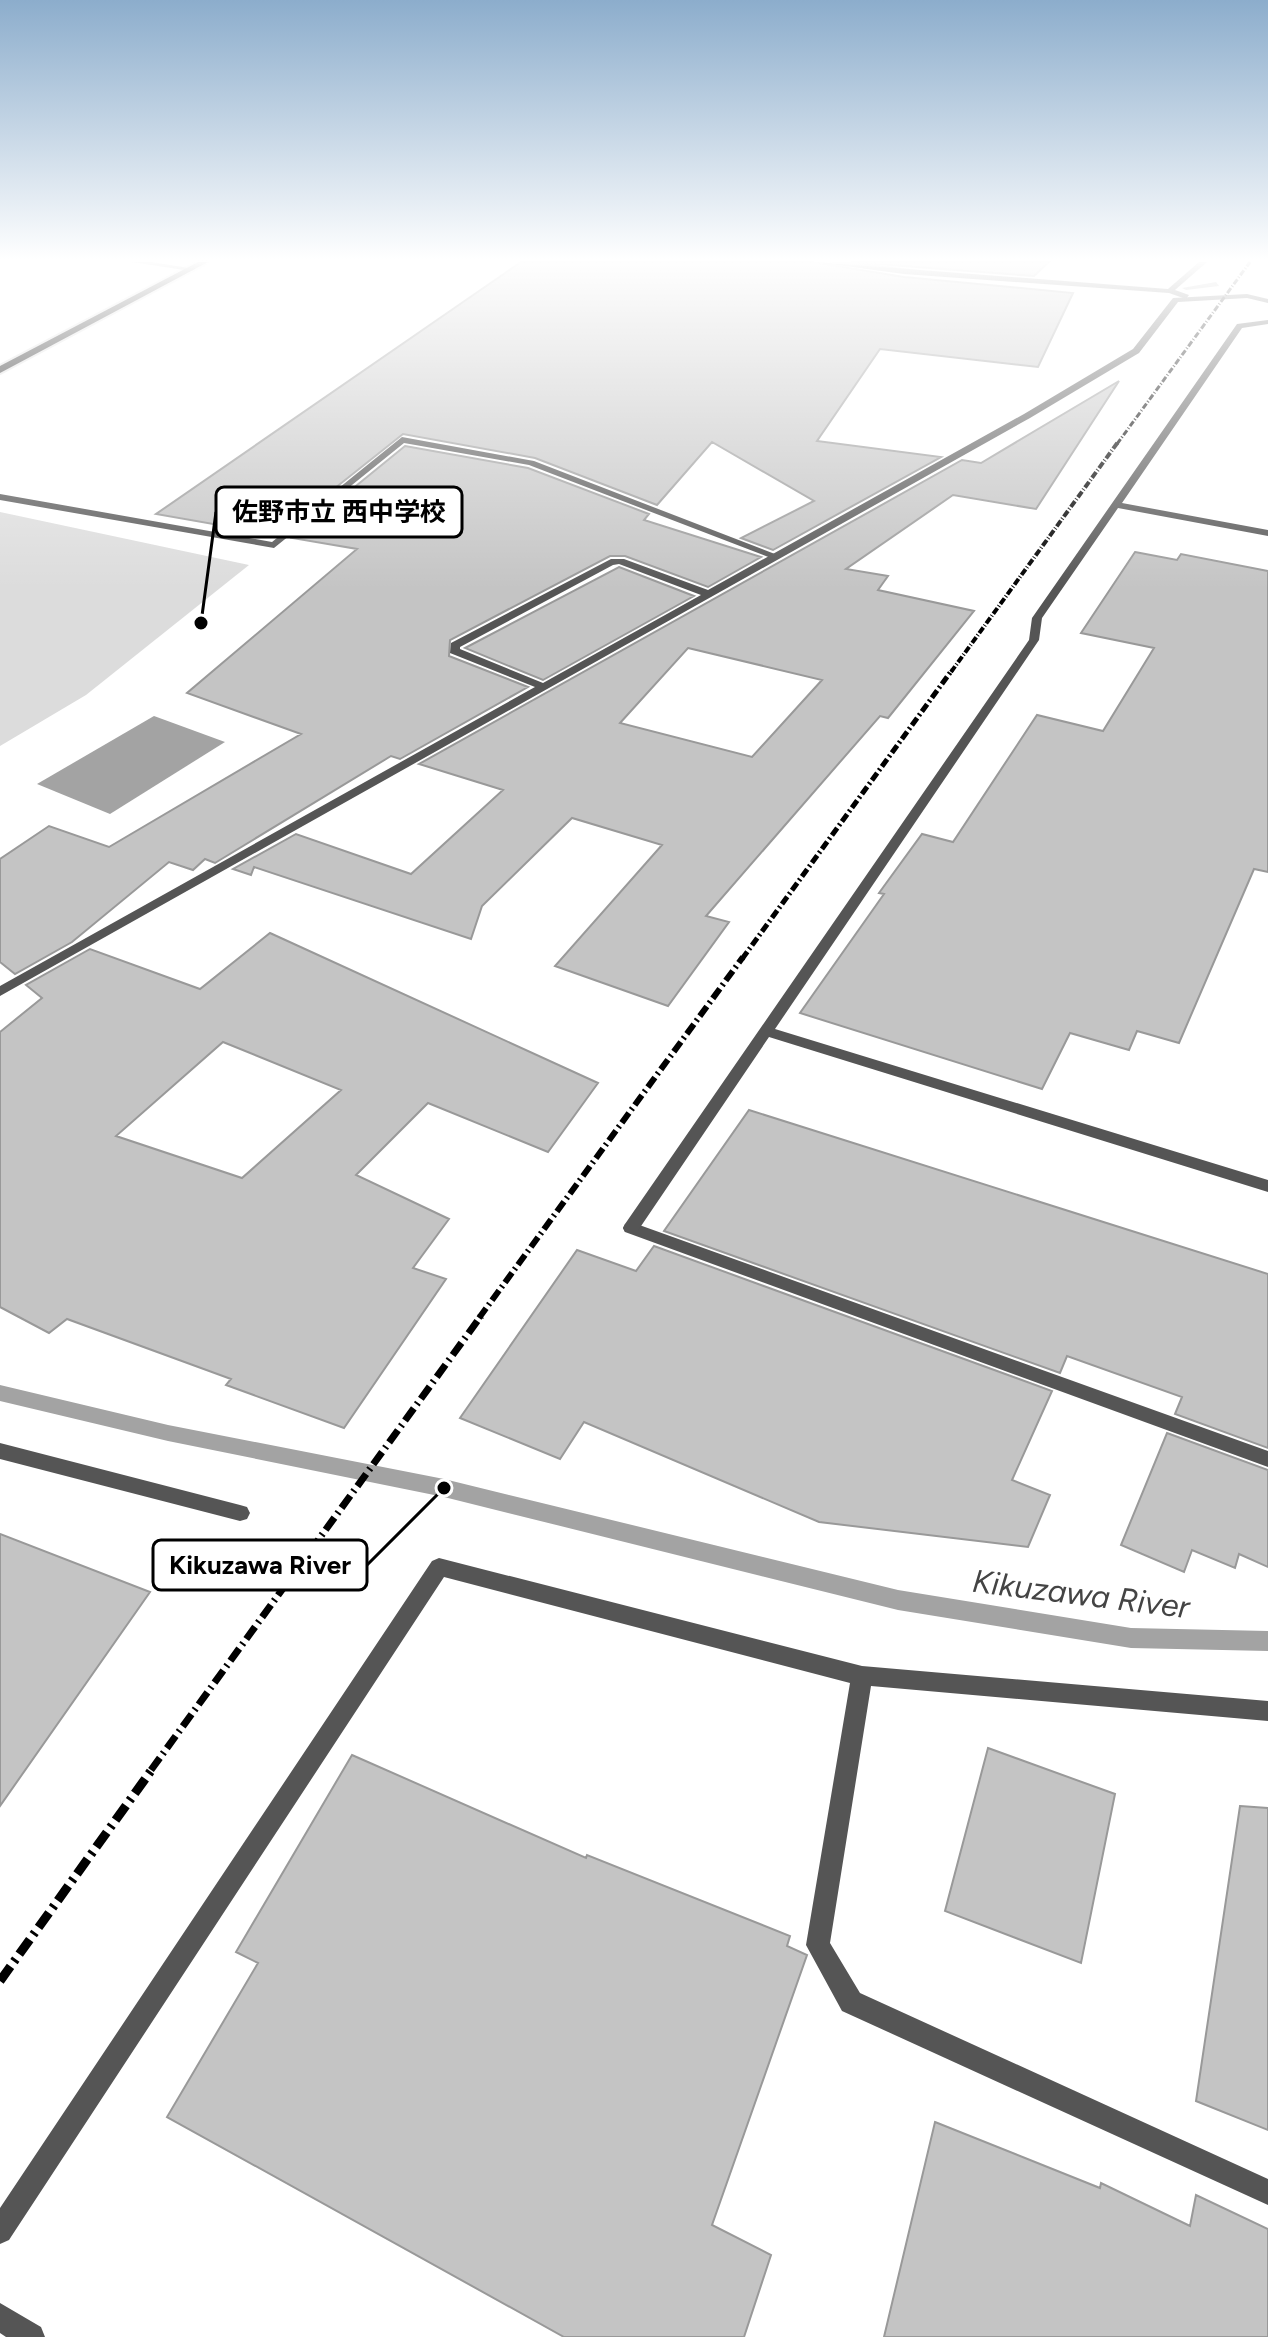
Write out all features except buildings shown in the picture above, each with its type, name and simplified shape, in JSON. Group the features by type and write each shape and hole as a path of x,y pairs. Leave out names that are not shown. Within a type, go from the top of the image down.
{"street":[{"path":"0,992 1102,371"},
{"path":"1209,371 1037,618 1034,640 631,1228 1268,1459"},
{"path":"0,497 274,545 402,440 531,463 775,556"},
{"path":"1116,505 1268,533"},
{"path":"544,687 454,651 455,645 611,562 620,561 706,593"},
{"path":"765,1031 1268,1186"},
{"path":"0,1451 240,1513"},
{"path":"0,2231 439,1567 862,1676 1268,1711"},
{"path":"862,1676 818,1945 851,2002 1268,2192"},
{"path":"0,2317 31,2337"}],"shaded area":[{"path":"0,512 249,565 86,695 0,746"},
{"path":"154,716 225,742 110,814 37,784"}],"waterway":[{"name":"Kikuzawa River","path":"0,1393 168,1433 444,1488 898,1600 1131,1638 1268,1641"}],"railway":[{"path":"1117,444 1170,371"},
{"path":"951,672 1118,442"},
{"path":"742,959 952,670"},
{"path":"479,1318 743,957"},
{"path":"151,1770 481,1316"},
{"path":"0,1981 153,1768"}],"place":[{"name":"佐野市立 西中学校","path":"201,623"},
{"name":"Kikuzawa River","path":"444,1488"}]}
